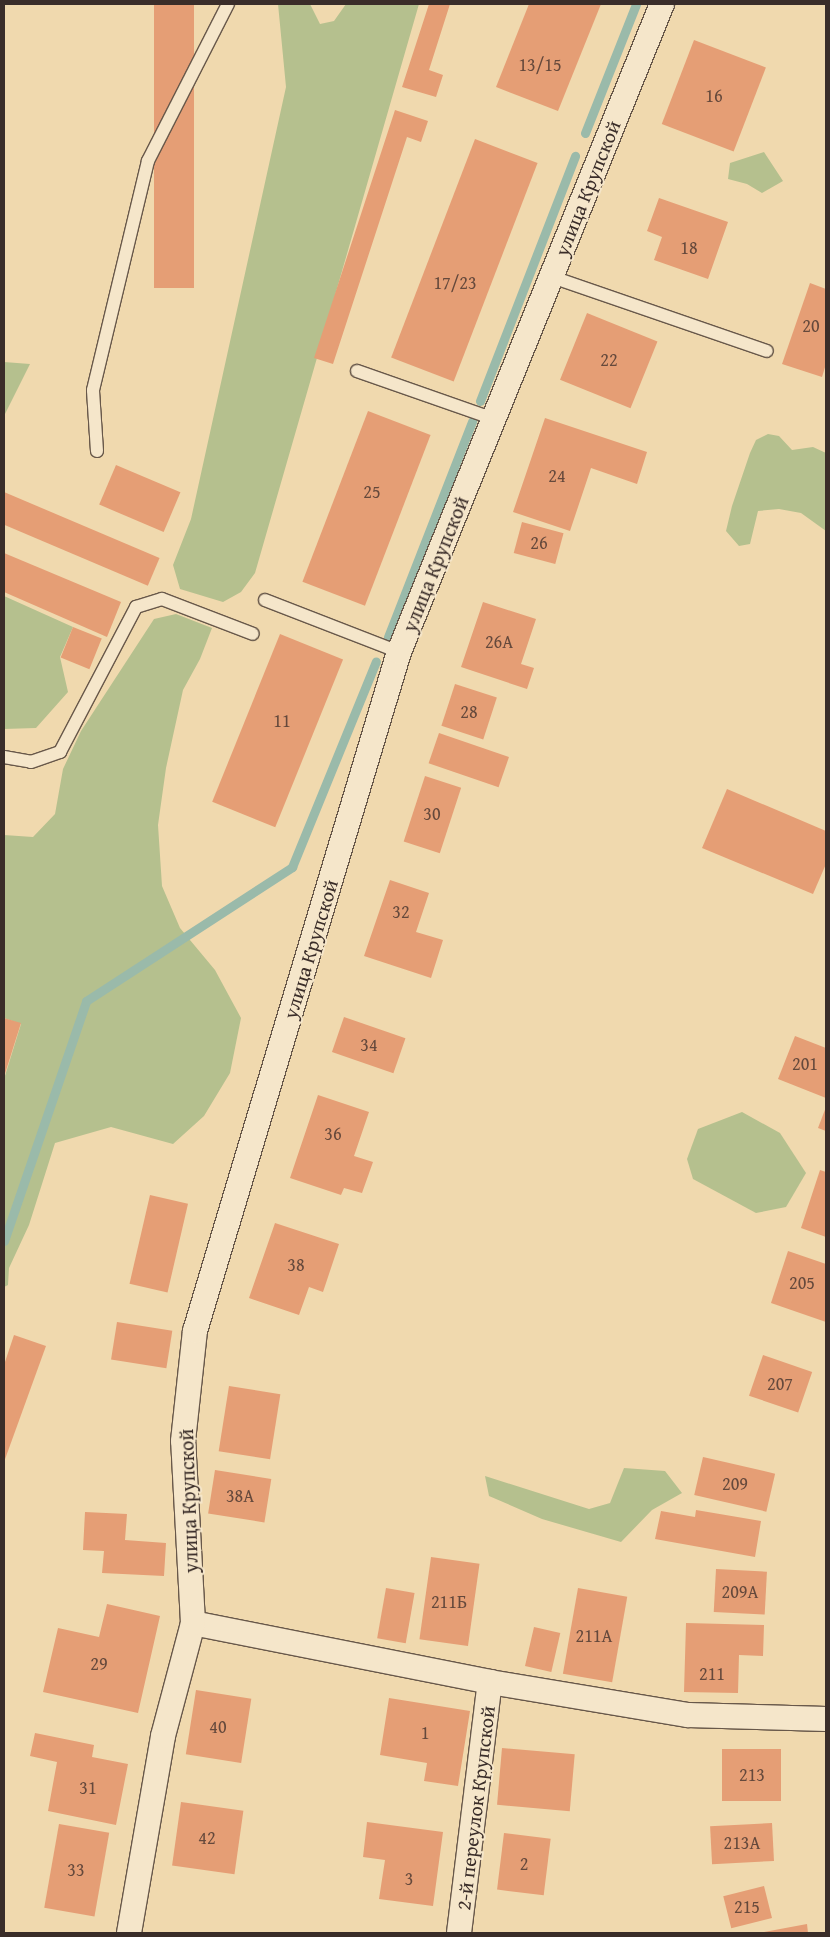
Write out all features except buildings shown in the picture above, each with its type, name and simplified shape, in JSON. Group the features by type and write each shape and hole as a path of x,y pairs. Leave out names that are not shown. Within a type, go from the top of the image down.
{"street":[{"name":"улица Крупской","path":"129,1933 163,1736 193,1623 183,1441 195,1331 399,652 662,4"},
{"path":"193,1623 490,1682 688,1715 826,1719"},
{"name":"2-й переулок Крупской","path":"459,1933 490,1682"}],"lane":[{"path":"97,451 93,390 148,161 228,4"},
{"path":"552,277 766,351"},
{"path":"357,371 494,419"},
{"path":"4,757 31,762 60,752 136,607 162,599 253,634"},
{"path":"265,600 399,652"}],"green space":[{"path":"278,4 310,4 320,24 334,21 346,4 419,4 255,573 241,592 223,602 180,589 173,565 191,519 286,87"},
{"path":"764,152 783,181 762,193 747,184 728,179 730,163"},
{"path":"4,362 30,364 4,416"},
{"path":"768,434 779,436 792,450 813,447 826,453 826,531 801,513 779,509 758,511 750,544 739,546 726,531 732,506 756,440"},
{"path":"4,596 73,627 60,657 68,692 36,728 4,729"},
{"path":"176,614 212,628 200,659 183,690 166,768 158,825 162,886 180,928 215,970 241,1018 230,1073 204,1116 173,1144 111,1127 55,1143 29,1225 9,1268 8,1285 4,1287 4,1079 21,1024 4,1018 4,835 33,837 55,814 63,769 81,731 154,619"},
{"path":"742,1112 780,1133 806,1173 786,1207 756,1213 693,1179 687,1159 698,1129"},
{"path":"624,1468 665,1471 682,1493 652,1510 621,1542 542,1519 489,1496 485,1476 589,1509 610,1503"}],"waterway":[{"path":"585,133 636,4"},
{"path":"480,401 575,156"},
{"path":"388,637 472,421"},
{"path":"4,1241 86,1001 292,867 376,661"}]}
